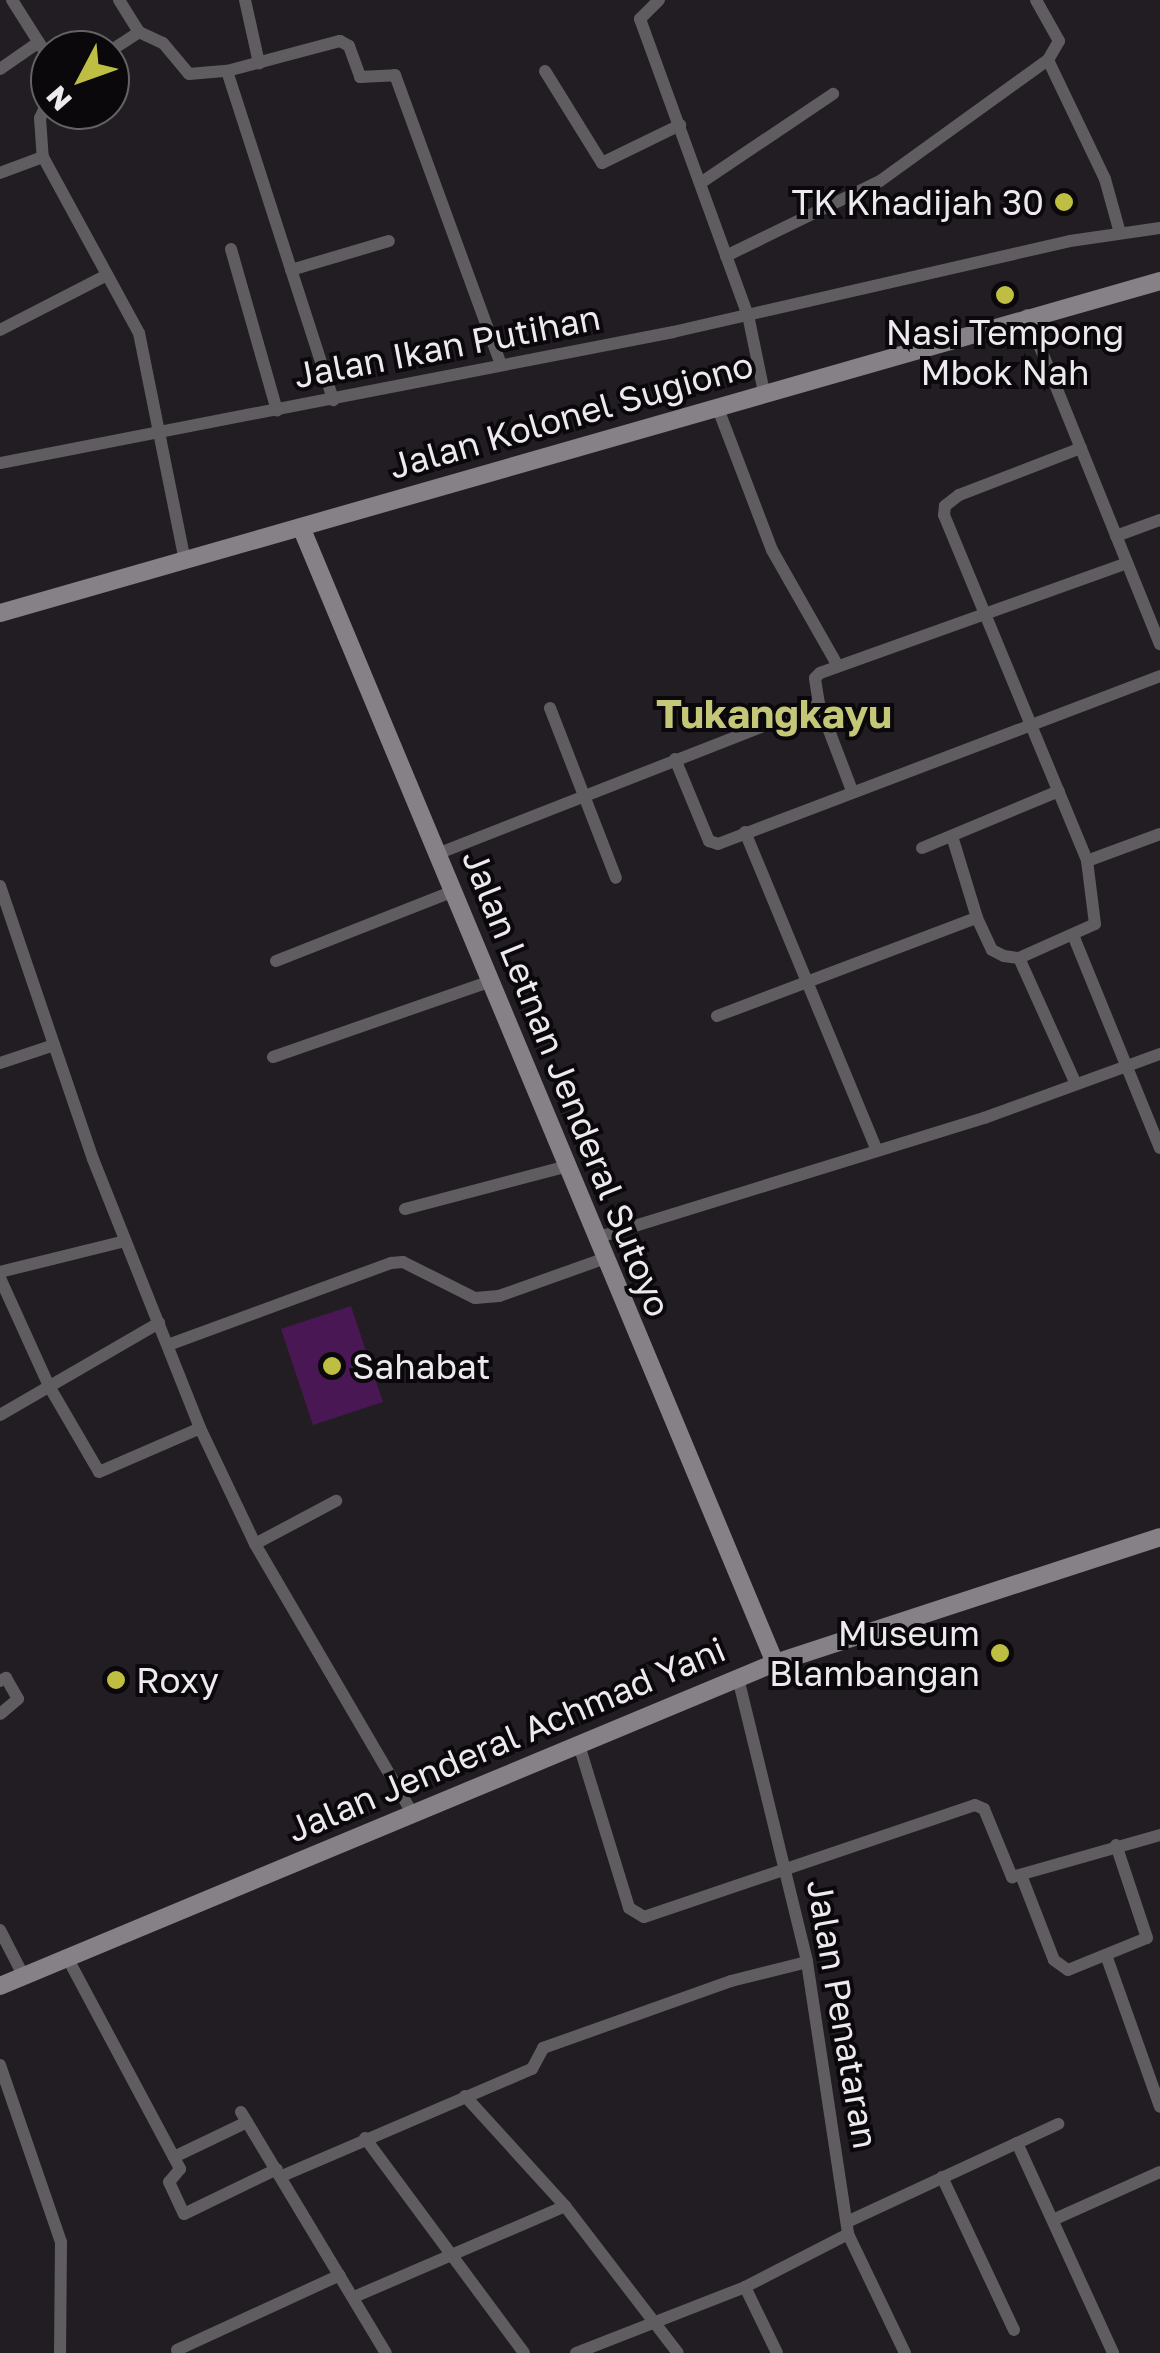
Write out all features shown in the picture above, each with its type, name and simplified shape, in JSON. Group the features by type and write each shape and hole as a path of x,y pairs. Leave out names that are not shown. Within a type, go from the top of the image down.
{"main road":[{"name":"Jalan Kolonel Sugiono","path":"0,613 1027,315 1160,281"},
{"name":"Jalan Letnan Jenderal Sutoyo","path":"301,527 775,1663"},
{"name":"Jalan Jenderal Achmad Yani","path":"0,1986 775,1663 1160,1537"}],"street":[{"path":"12,0 31,30"},
{"path":"120,0 139,32 163,43 190,74 227,71 340,41 349,46 362,78 395,75 500,364"},
{"path":"245,0 259,62"},
{"path":"636,0 748,314 764,392"},
{"path":"640,20 658,0"},
{"path":"726,256 880,181 1048,60 1059,41 1036,0"},
{"path":"130,38 139,32"},
{"path":"0,69 30,48"},
{"path":"1048,60 1105,179 1120,233"},
{"path":"227,71 333,400"},
{"path":"545,71 602,163 680,125"},
{"path":"702,182 833,94"},
{"path":"41,130 43,158 139,333 154,383 158,436 185,561"},
{"path":"0,174 43,158"},
{"name":"Jalan Ikan Putihan","path":"0,463 158,436 1120,233 1160,228"},
{"path":"291,270 390,241"},
{"path":"231,249 277,411"},
{"path":"0,330 108,276"},
{"path":"1027,315 1160,644"},
{"path":"717,406 772,550 838,666"},
{"path":"952,836 977,918 998,954 1019,958 1098,921 1088,862 945,506 1081,448"},
{"path":"1116,536 1160,520"},
{"path":"851,788 819,704 815,678 838,666 1127,563"},
{"path":"675,759 709,840 718,844 851,788 1160,676"},
{"path":"437,854 819,704"},
{"path":"550,708 616,878"},
{"path":"922,848 1059,792"},
{"path":"745,832 877,1150"},
{"path":"1088,862 1160,834"},
{"path":"0,886 125,1241 200,1428 255,1544 412,1813"},
{"path":"276,961 452,892"},
{"path":"717,1016 803,978 977,918"},
{"path":"1073,935 1160,1148"},
{"path":"1019,958 1076,1084"},
{"path":"272,1058 488,982"},
{"path":"0,1063 54,1045"},
{"path":"596,1238 877,1150 1160,1054"},
{"path":"405,1209 568,1166"},
{"path":"125,1241 0,1275 49,1386 99,1472 200,1428"},
{"path":"168,1344 391,1263 403,1262 475,1298 499,1296 604,1259"},
{"path":"0,1414 159,1323"},
{"path":"255,1544 336,1501"},
{"path":"0,1682 6,1678 18,1699 0,1714"},
{"name":"Jalan Penataran","path":"738,1678 788,1869 807,1962 848,2228 905,2353"},
{"path":"579,1745 636,1915 975,1806 984,1809 1006,1873 1021,1876 1160,1835"},
{"path":"1021,1876 1061,1968 1106,1955 1153,1935 1116,1846"},
{"path":"0,1930 24,1977"},
{"path":"1106,1955 1155,2080 1160,2108"},
{"path":"68,1959 174,2157 180,2172 169,2182 186,2215 280,2172 532,2070 543,2048 731,1981 807,1962"},
{"path":"0,2064 61,2242 60,2353"},
{"path":"465,2096 565,2206 678,2353"},
{"path":"174,2157 244,2117 386,2353"},
{"path":"576,2353 652,2320 746,2287 942,2177 1058,2124"},
{"path":"365,2138 524,2353"},
{"path":"1017,2143 1112,2353"},
{"path":"942,2177 1014,2330"},
{"path":"1054,2219 1158,2177"},
{"path":"354,2297 565,2206"},
{"path":"178,2350 340,2275"},
{"path":"746,2287 778,2353"}],"shaded area":[{"name":"Sahabat","path":"351,1306 383,1402 313,1425 281,1329"}],"place":[{"name":"TK Khadijah 30","path":"1064,202"},
{"name":"Nasi Tempong Mbok Nah","path":"1005,295"},
{"name":"Sahabat","path":"332,1366"},
{"name":"Museum Blambangan","path":"1000,1653"},
{"name":"Roxy","path":"116,1680"}],"district":[{"name":"Tukangkayu","path":"774,713"}]}
